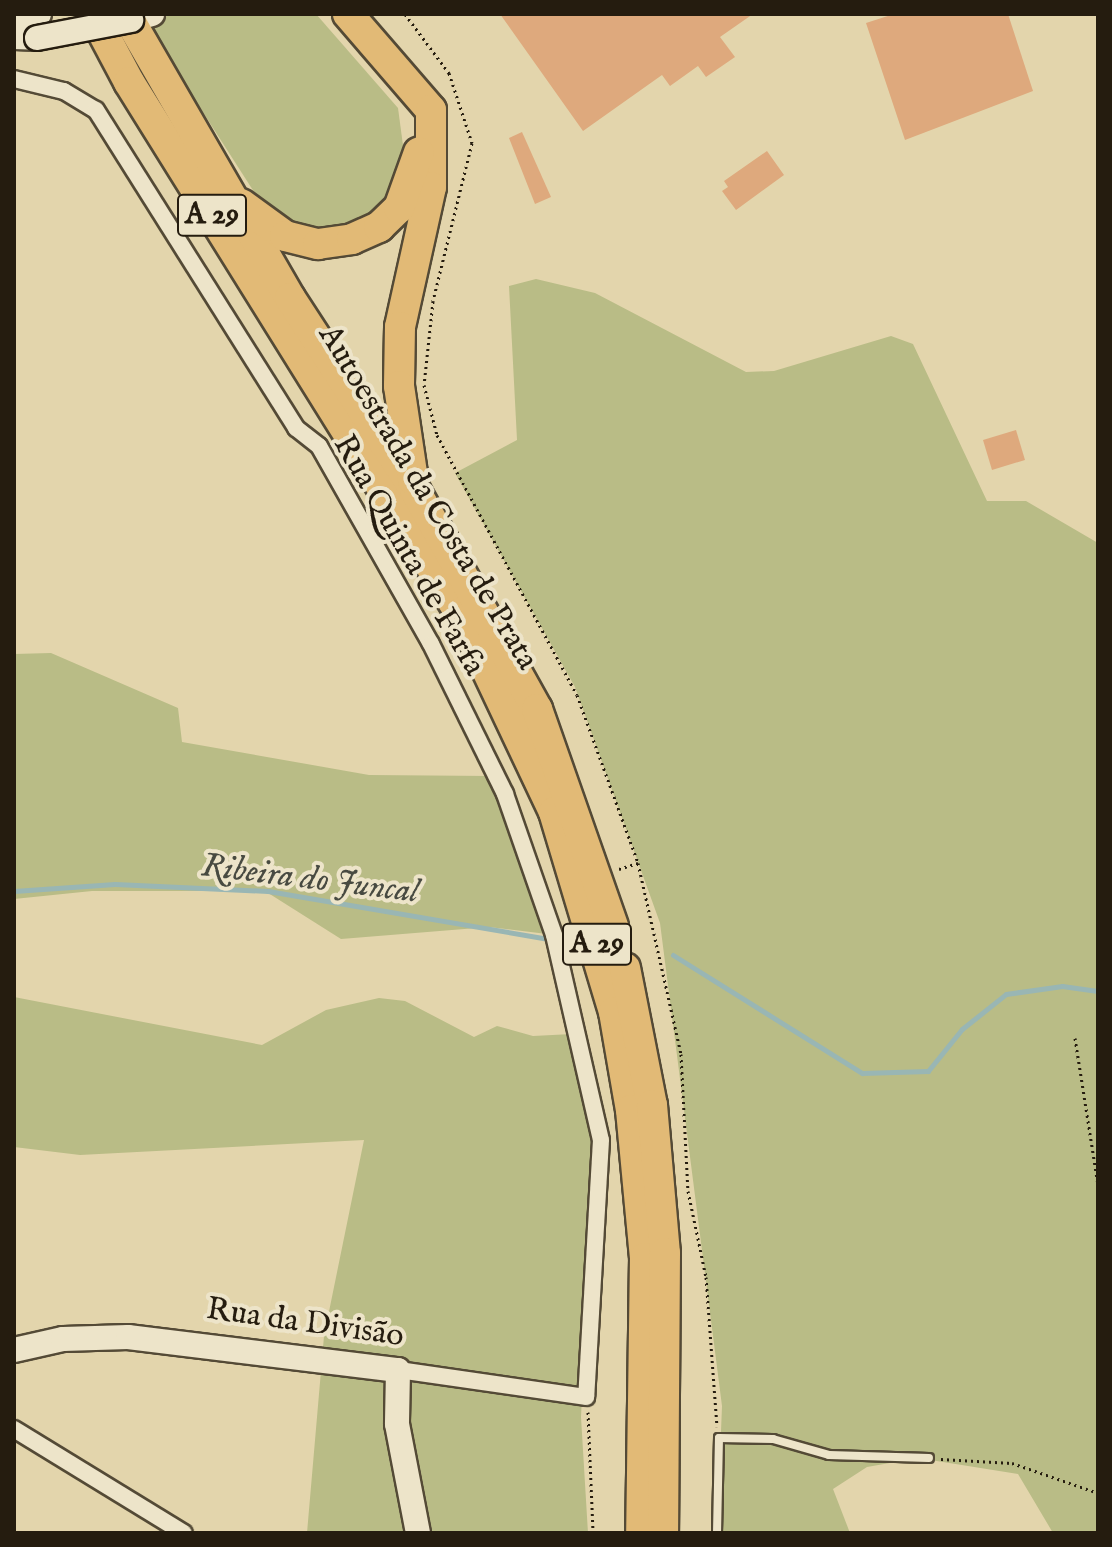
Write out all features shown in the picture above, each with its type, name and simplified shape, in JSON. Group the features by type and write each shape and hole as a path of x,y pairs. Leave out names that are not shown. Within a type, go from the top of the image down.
{"highway":[{"name":"Autoestrada da Costa de Prata","path":"93,14 129,82 460,613 554,812 614,1012 635,1148 645,1258 641,1533"},
{"name":"Autoestrada da Costa de Prata","path":"126,14 232,198 415,490 537,709 601,878 635,1009 652,1105 665,1253 663,1533"},
{"path":"232,198 285,236 318,244 379,227 411,185 419,156 407,103 329,14"},
{"path":"348,14 431,110 431,187 400,327 399,386 415,490"}],"street":[{"path":"14,14 31,26 152,14"},
{"name":"Rua Quinta de Farfa","path":"14,79 81,98 102,118 296,428 319,446 424,632 505,794 554,935 598,1112 586,1397"},
{"name":"Rua da Divisão","path":"14,1350 63,1339 142,1338 586,1397"},
{"path":"398,1370 397,1424 418,1533"},
{"path":"14,1429 184,1533"}],"lane":[{"path":"717,1533 719,1438 773,1439 829,1455 929,1458"}],"path":[{"path":"405,14 449,73 472,143 433,301 424,385 437,435 577,695 638,863 681,1054 688,1191 706,1277 719,1438"},
{"path":"619,869 638,863"},
{"path":"1075,1038 1098,1185"},
{"path":"586,1397 593,1533"},
{"path":"929,1458 1012,1463 1098,1493"}],"green space":[{"path":"172,14 316,14 398,108 406,168 381,209 339,234 288,226 265,209 147,25"},
{"path":"536,279 595,293 746,372 774,371 891,336 913,344 987,501 1026,501 1098,543 1098,1533 1053,1533 1018,1474 918,1458 867,1467 833,1489 850,1533 717,1533 722,1406 660,923 575,687 455,473 517,440 509,286"},
{"path":"51,653 178,708 182,742 369,775 490,776 547,934 489,927 341,939 265,891 92,891 14,899 14,654"},
{"path":"14,997 262,1045 326,1010 379,998 405,1001 474,1037 497,1026 533,1036 572,1034 595,1122 581,1417 588,1533 307,1533 324,1336 364,1140 80,1155 14,1147"}],"building":[{"path":"500,14 753,14 720,37 735,57 706,77 698,66 670,86 662,75 583,131"},
{"path":"894,14 1008,14 1033,91 905,140 866,23"},
{"path":"522,132 551,197 535,204 509,138"},
{"path":"767,151 784,175 736,210 722,191 728,187 724,181"},
{"path":"1016,430 1025,460 992,470 983,440"}],"waterway":[{"name":"Ribeira do Juncal","path":"14,891 115,884 268,891 550,939"},
{"name":"Ribeira do Juncal","path":"673,955 862,1073 928,1071 962,1029 1006,994 1062,986 1098,991"}]}
